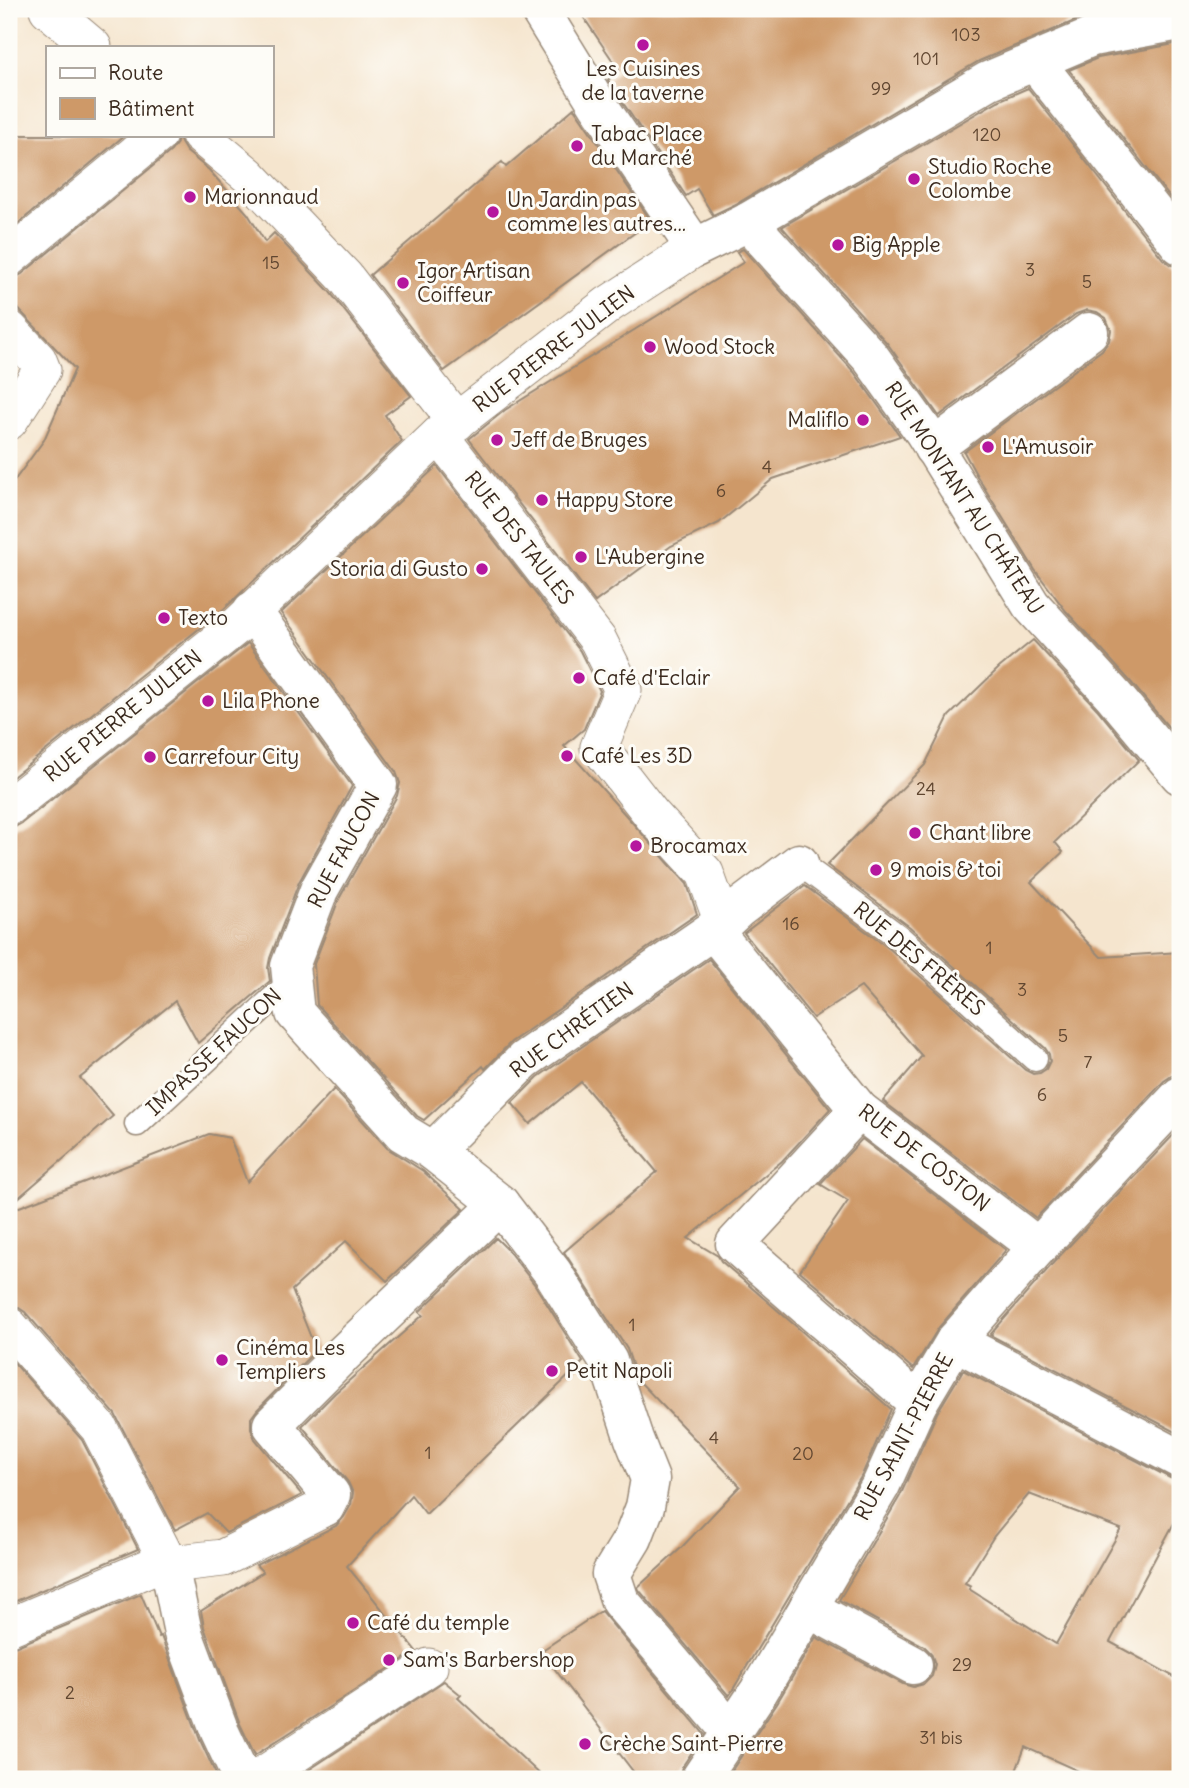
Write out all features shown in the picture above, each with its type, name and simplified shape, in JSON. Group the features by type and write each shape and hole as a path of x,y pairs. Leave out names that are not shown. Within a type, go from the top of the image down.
{"street":[{"path":"48,9 92,46"},
{"path":"539,9 597,103 695,248"},
{"name":"RUE PIERRE JULIEN","path":"9,807 239,624 448,429 609,304 695,248 748,222 988,81 1092,37 1180,21"},
{"path":"1035,62 1180,245"},
{"path":"9,258 157,136"},
{"name":"RUE DES TAULES","path":"201,136 248,175 345,277 448,429 598,640 623,690 599,747 652,815 705,873 718,926"},
{"name":"RUE MONTANT AU CHÂTEAU","path":"748,222 871,358 924,432 1031,605 1114,696 1180,775"},
{"path":"9,329 38,359 42,370 9,421"},
{"path":"933,448 1089,332"},
{"name":"RUE FAUCON","path":"252,611 379,785 319,890 290,966 295,1013 404,1133 433,1151 500,1204 553,1273 608,1361 650,1479 645,1507 637,1528 611,1574 620,1601 732,1732"},
{"name":"RUE CHRÉTIEN","path":"433,1151 524,1060 718,926 799,863"},
{"name":"RUE DE COSTON","path":"718,926 859,1110 1038,1247"},
{"name":"RUE SAINT-PIERRE","path":"700,1779 759,1691 881,1485 918,1403 955,1341 1038,1247 1180,1096"},
{"path":"859,1110 735,1244 918,1403"},
{"path":"9,1627 153,1566 223,1558 325,1507 331,1495 272,1425 500,1204"},
{"path":"9,1326 99,1429 169,1564 183,1633 220,1732 243,1779"},
{"path":"955,1341 1180,1459"},
{"path":"808,1608 913,1665"},
{"path":"257,1779 429,1667"}],"lane":[{"name":"RUE DES FRÈRES","path":"799,863 900,938 1035,1059"},
{"name":"IMPASSE FAUCON","path":"137,1124 292,981"}],"building":[{"path":"578,9 1125,9 1084,17 979,61 738,203 713,215 697,189 686,196 615,91 608,80 619,70"},
{"path":"1180,43 1180,210 1069,70 1098,58"},
{"path":"1028,88 1163,259 1171,265 1180,266 1180,720 1170,729 1066,611 1035,570 964,452 1102,350 1109,341 1111,330 1106,318 1087,310 1076,314 939,416 887,343 782,227 998,101"},
{"path":"574,108 651,221 444,371 370,275 502,162 506,167"},
{"path":"9,135 124,136 9,231"},
{"path":"178,136 186,151 209,170 248,214 265,242 274,233 329,291 411,396 385,415 402,441 225,608 9,780 9,488 44,440 75,369 9,299 9,278 13,279 22,274 171,151"},
{"path":"743,249 854,372 900,436 773,479 719,523 671,546 595,602 469,439 505,410 744,262 737,252"},
{"path":"437,466 580,651 600,691 584,729 564,746 687,884 697,914 511,1042 485,1069 483,1066 424,1120 417,1116 317,1005 314,964 339,899 397,796 400,783 396,772 281,613"},
{"path":"1033,640 1098,710 1139,760 1055,842 1063,852 1031,882 1101,957 1180,952 1180,1075 1173,1075 1164,1081 1036,1218 883,1101 922,1056 861,987 813,1018 744,933 805,886 891,950 1025,1070 1033,1074 1046,1069 1050,1061 1045,1048 910,927 827,865 925,765 949,716"},
{"path":"248,643 352,786 299,882 270,958 270,981 198,1043 175,1001 80,1078 113,1116 9,1206 9,827 13,828 22,823"},
{"path":"709,959 830,1109 782,1161 688,1238 718,1256 891,1409 862,1475 729,1696 638,1587 680,1549 740,1486 637,1379 627,1349 564,1252 657,1172 581,1082 530,1124 512,1103 538,1077"},
{"path":"334,1089 387,1148 423,1171 464,1209 387,1281 346,1241 292,1290 316,1350 257,1410 251,1418 251,1429 255,1439 302,1495 226,1533 207,1513 175,1530 115,1414 25,1312 16,1306 9,1306 9,1211 209,1134 230,1138 247,1182"},
{"path":"1180,1128 1180,1434 990,1335 1054,1262"},
{"path":"862,1139 1006,1250 939,1327 913,1369 800,1271 848,1201 820,1184"},
{"path":"496,1238 535,1285 583,1362 426,1514 411,1495 347,1566 416,1651 255,1755 240,1724 204,1627 201,1611 263,1572 256,1565 336,1526 344,1517 351,1505 353,1493 348,1482 302,1426 423,1315 419,1312"},
{"path":"9,1357 82,1440 138,1549 9,1604"},
{"path":"963,1370 1180,1481 1180,1512 1110,1642 1180,1680 1180,1779 1096,1779 1025,1747 1013,1779 726,1779 777,1703 816,1637 903,1684 913,1687 924,1684 932,1676 935,1664 931,1653 924,1646 839,1600 900,1496 937,1413","holes":["1029,1494 1121,1529 1056,1644 969,1589 971,1586 965,1583 994,1536"]},
{"path":"141,1594 159,1637 161,1636 200,1740 218,1779 9,1779 9,1648"},
{"path":"601,1611 704,1734 682,1767 678,1779 639,1779 541,1651"},
{"path":"444,1681 461,1695 458,1698 545,1779 295,1779"}],"place":[{"name":"Les Cuisines de la taverne","path":"643,45"},
{"name":"Tabac Place du Marché","path":"577,146"},
{"name":"Studio Roche Colombe","path":"914,179"},
{"name":"Marionnaud","path":"190,197"},
{"name":"Un Jardin pas comme les autres...","path":"493,212"},
{"name":"Big Apple","path":"838,245"},
{"name":"Igor Artisan Coiffeur","path":"403,283"},
{"name":"Wood Stock","path":"650,347"},
{"name":"Maliflo","path":"863,420"},
{"name":"Jeff de Bruges","path":"497,440"},
{"name":"L'Amusoir","path":"988,447"},
{"name":"Happy Store","path":"542,500"},
{"name":"L'Aubergine","path":"581,557"},
{"name":"Storia di Gusto","path":"482,569"},
{"name":"Texto","path":"164,618"},
{"name":"Café d'Eclair","path":"579,678"},
{"name":"Lila Phone","path":"208,701"},
{"name":"Café Les 3D","path":"567,756"},
{"name":"Carrefour City","path":"150,757"},
{"name":"Chant libre","path":"915,833"},
{"name":"Brocamax","path":"636,846"},
{"name":"9 mois & toi","path":"876,870"},
{"name":"Cinéma Les Templiers","path":"222,1360"},
{"name":"Petit Napoli","path":"552,1371"},
{"name":"Café du temple","path":"353,1623"},
{"name":"Sam's Barbershop","path":"389,1660"},
{"name":"Crèche Saint-Pierre","path":"585,1744"}]}
